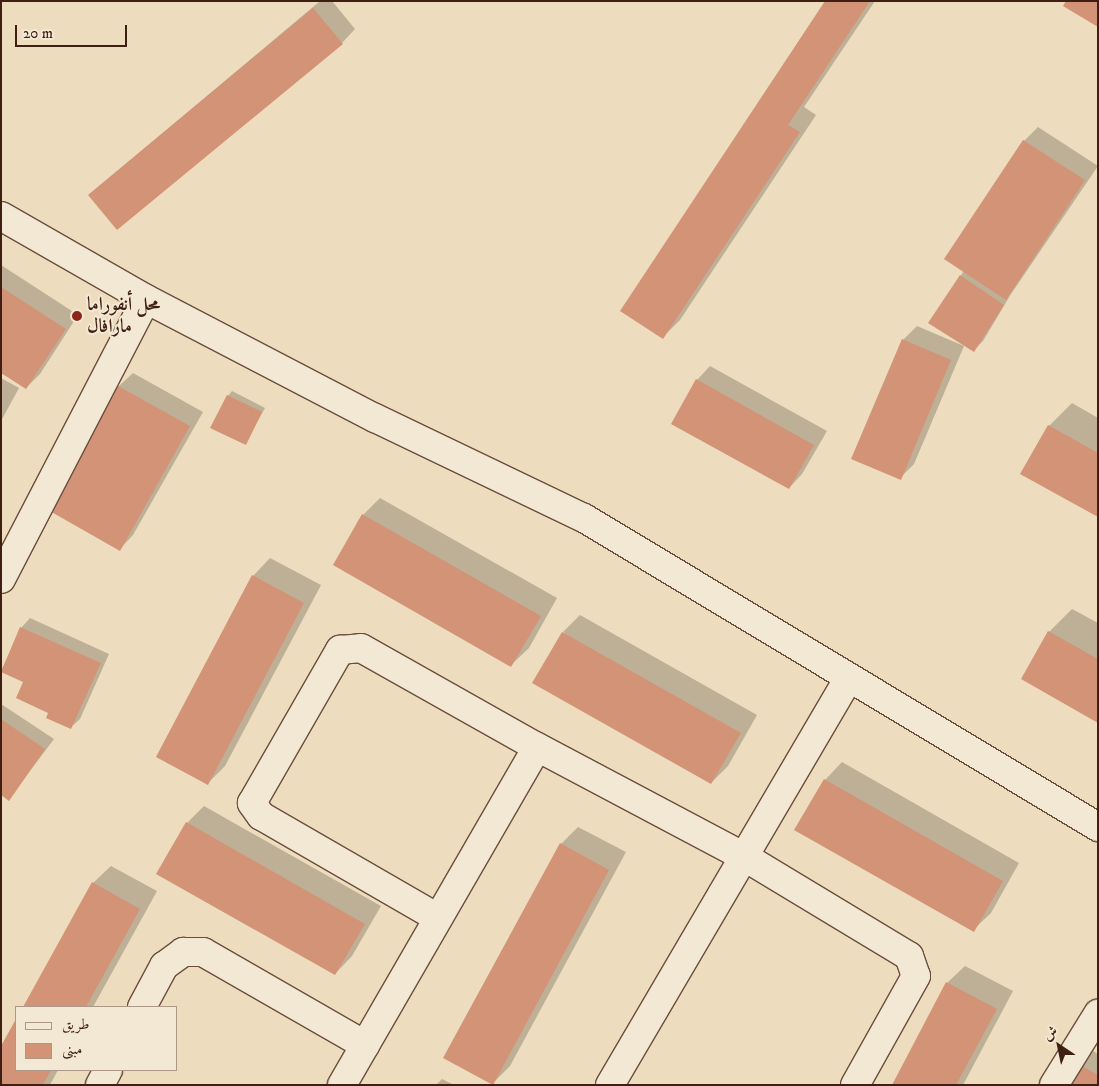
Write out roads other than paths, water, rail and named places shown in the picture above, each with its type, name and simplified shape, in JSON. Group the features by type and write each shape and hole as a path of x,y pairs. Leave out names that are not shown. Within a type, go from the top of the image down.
{"street":[{"path":"1,216 146,299 375,418 584,518 1098,827"},
{"path":"1,579 146,299"},
{"path":"438,918 261,816 252,803 340,650 361,648 537,748 743,856 909,956 916,976 855,1085"},
{"path":"610,1085 849,678"},
{"path":"342,1085 537,748"},
{"path":"143,1006 164,966 183,952 203,952 365,1045"},
{"path":"1054,1085 1098,1014"},
{"path":"100,1085 107,1071"}],"place":[{"name":"محل أنفوراما مارافال","path":"77,316"}]}
